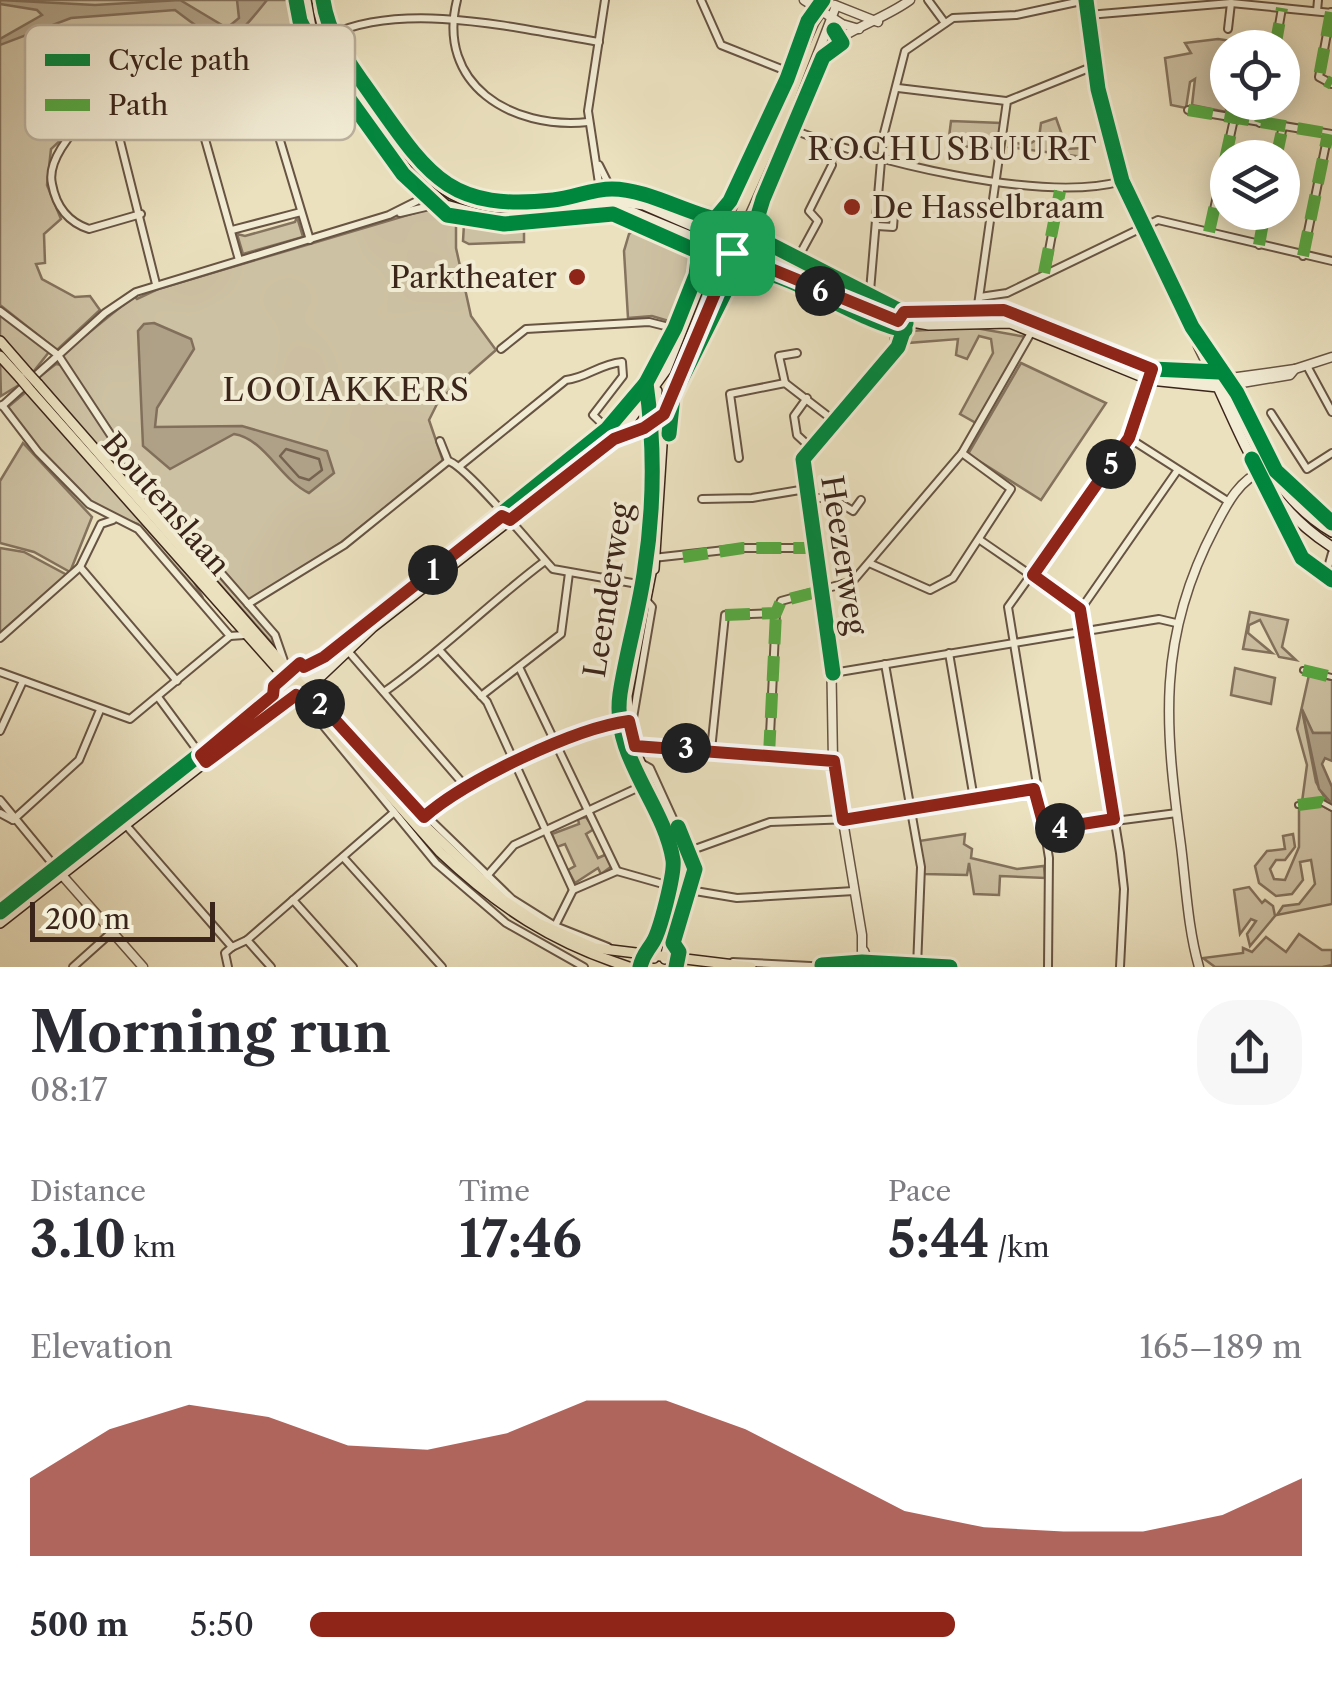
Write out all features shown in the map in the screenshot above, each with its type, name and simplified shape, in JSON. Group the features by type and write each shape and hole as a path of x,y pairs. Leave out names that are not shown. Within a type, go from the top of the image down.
{"main road":[{"path":"306,0 311,25"},
{"path":"317,0 322,25"},
{"path":"355,78 431,190 462,201 494,209 602,205 657,209 720,235 734,248 902,320 994,321 1033,330 1150,380 1220,383"},
{"path":"355,92 407,170 443,202 494,218 602,205"},
{"path":"618,205 715,246 734,248 792,267 868,306"},
{"path":"0,923 473,550 498,524 510,520 613,434 659,384 720,235"},
{"path":"613,434 661,417 734,248"},
{"path":"902,320 977,312 1026,322 1134,369 1220,383"},
{"name":"Boutenslaan","path":"0,341 23,375"},
{"name":"Boutenslaan","path":"0,356 23,375 286,664 430,832 502,899 565,937 618,953 658,963 751,967"},
{"path":"1220,383 1278,503 1332,550"},
{"name":"Leenderweg","path":"658,963 680,888 681,854 635,746 629,721 629,675 649,604 661,440 659,384"},
{"name":"Boutenslaan","path":"34,387 293,692 427,839 494,901 562,943 630,967"},
{"path":"1262,474 1332,532"}],"street":[{"path":"458,0 452,22 454,49 464,73 494,103 530,117 588,122"},
{"path":"602,205 588,122 605,0"},
{"path":"702,0 721,45 794,74"},
{"path":"804,0 859,29"},
{"path":"818,57 839,38 878,22 910,0"},
{"path":"928,0 945,22"},
{"path":"868,306 889,108 898,88 905,51 945,22 1086,0 1094,66 1122,181 1220,383 1290,375 1295,369 1332,357"},
{"path":"1317,12 1318,0"},
{"path":"720,235 821,12 831,2"},
{"path":"831,2 878,22"},
{"path":"734,248 818,57 832,18 831,2"},
{"path":"1088,16 1258,2 1331,12 1319,77 1332,84"},
{"path":"1228,29 1231,3"},
{"path":"1279,30 1282,8"},
{"path":"354,25 366,20 484,22 598,42"},
{"path":"898,88 1006,101 1094,66"},
{"path":"977,312 1006,101"},
{"path":"1188,110 1210,114"},
{"path":"1210,232 1234,120"},
{"path":"1244,120 1330,134 1304,256"},
{"path":"1279,140 1282,126"},
{"path":"789,128 839,151 1060,191 1122,181"},
{"path":"64,140 50,170 52,189 68,219 89,228 141,214"},
{"path":"121,140 156,284"},
{"path":"206,140 239,260"},
{"path":"280,140 310,240"},
{"path":"598,164 618,205"},
{"path":"792,267 818,221 809,211 832,165"},
{"path":"425,207 431,190"},
{"path":"389,216 431,190"},
{"path":"1044,273 1060,191"},
{"path":"1,404 127,296 156,284 443,202"},
{"path":"232,230 302,212"},
{"path":"877,226 893,227 894,214"},
{"path":"980,297 1007,293 1158,220 1332,261"},
{"path":"1258,244 1261,230"},
{"name":"Boutenslaan","path":"0,311 58,355 141,481 275,635 286,664"},
{"path":"810,447 893,351 902,320"},
{"path":"461,465 566,380 582,379 599,364 622,362 623,376 592,415 613,434 678,338 658,325 526,329 501,349"},
{"path":"769,756 776,613 781,601 849,584 869,563 962,453 1033,330"},
{"path":"784,383 779,356 797,353"},
{"path":"1307,366 1332,412"},
{"path":"1048,967 1050,869 1008,608 1129,438 1150,380"},
{"path":"739,458 730,394 784,383 833,420"},
{"name":"Heezerweg","path":"808,398 794,416 798,437 810,447 802,460 833,673 834,761 862,967"},
{"name":"Boutenslaan","path":"1,404 38,452 99,512 138,528 230,636"},
{"path":"1272,413 1308,469 1332,453"},
{"path":"1129,438 1228,502"},
{"path":"440,441 448,460 461,465 502,516 553,569 649,583"},
{"path":"869,563 930,590 938,590 952,578 1011,489 962,453"},
{"path":"248,604 344,545 448,460"},
{"path":"1080,609 1086,607 1177,471"},
{"path":"1196,967 1166,714 1176,623 1199,558 1228,502 1246,482 1262,474"},
{"path":"702,499 752,498 806,489"},
{"path":"807,500 830,497 854,512 861,500"},
{"path":"1278,503 1302,558 1325,578 1332,550"},
{"path":"0,638 80,567 105,520 120,521"},
{"path":"980,540 1080,609 1124,889 1120,967"},
{"path":"653,561 743,548 813,548"},
{"path":"384,692 441,652 484,608 545,560"},
{"path":"80,567 177,681"},
{"path":"482,696 561,634 569,573"},
{"path":"711,750 725,616 776,613"},
{"path":"833,673 1083,630 1159,619 1176,623"},
{"path":"0,672 130,719 230,636 244,635"},
{"path":"347,650 465,786"},
{"path":"441,652 482,696 573,890"},
{"path":"949,653 974,799"},
{"path":"885,664 921,868 917,967"},
{"path":"519,668 617,870"},
{"path":"1303,670 1332,677"},
{"path":"0,731 23,681"},
{"path":"158,697 206,762"},
{"path":"13,820 78,760 100,709"},
{"path":"316,715 321,728 392,814 492,913 585,966"},
{"path":"424,817 465,786 598,728 629,721"},
{"path":"635,746 834,761"},
{"name":"Leenderweg","path":"640,762 650,768 676,825 674,839"},
{"path":"374,767 387,775 486,877 555,926 618,953"},
{"path":"486,877 514,846 648,783"},
{"path":"681,854 770,822 843,820 1037,790"},
{"path":"0,800 13,820 143,967"},
{"path":"1298,805 1322,802 1332,808"},
{"path":"0,813 13,820"},
{"path":"1045,830 1177,813"},
{"path":"228,967 225,953 247,940 392,814"},
{"path":"125,824 232,947"},
{"path":"344,857 442,967"},
{"path":"555,926 573,890 617,870 680,888 736,898 854,890"},
{"path":"293,900 353,967"},
{"path":"73,967 112,932"},
{"path":"247,940 272,967"},
{"name":"Heezerweg","path":"862,947 870,967"},
{"path":"728,966 734,961 830,967"}],"shaded area":[{"path":"0,0 293,0 294,25 25,25 25,140 61,140 51,149 47,185 61,219 44,234 45,263 36,264 42,279 75,297 90,296 100,310 57,350 0,305"},
{"path":"1210,40 1210,109 1192,105 1195,79 1190,82 1186,108 1171,105 1165,58 1191,53 1185,43"},
{"path":"1056,118 1067,149 1081,148 1083,157 1009,147 1010,142 1028,145 1039,138 1041,123"},
{"path":"951,121 1001,123 997,149 948,145"},
{"path":"428,209 456,221 456,248 471,316 496,350 439,400 429,420 443,461 342,542 247,603 155,494 62,357 134,296 137,299 158,289"},
{"path":"297,217 303,237 243,254 237,234 245,236 295,222"},
{"path":"464,224 524,226 524,242 469,244 463,241"},
{"path":"634,231 669,239 693,256 689,282 672,322 652,316 628,318 624,251 629,234"},
{"path":"0,314 49,352 34,371 39,377 56,364 62,365 162,513 274,638 278,650 0,336"},
{"path":"970,327 1026,337 976,423 960,414 993,353 991,339 979,336 967,359 956,355 958,339 907,343 911,331"},
{"path":"0,360 193,580 203,598 138,524 98,510 31,440 8,407 26,392 19,385 1,396"},
{"path":"1021,363 1106,403 1041,500 968,454"},
{"path":"23,443 92,517 70,572 34,552 0,543 0,481"},
{"path":"0,548 24,552 67,575 0,633"},
{"path":"1250,612 1288,620 1282,647 1296,660 1279,657 1260,620 1249,625 1248,633 1272,653 1243,649"},
{"path":"1235,668 1275,678 1271,704 1231,695"},
{"path":"1309,675 1332,680 1332,733 1313,733 1303,715 1316,782 1326,800 1302,802 1307,765 1297,729"},
{"path":"1319,804 1332,811 1332,904 1277,915 1283,906 1299,904 1315,884 1311,860 1300,862 1303,880 1292,894 1276,896 1259,883 1255,866 1267,851 1285,849 1283,836 1293,834 1295,847 1285,860 1276,860 1270,869 1274,879 1285,880 1299,847 1299,808"},
{"path":"586,817 594,829 586,834 598,858 607,854 612,866 601,874 598,868 575,883 568,870 575,866 565,844 557,847 552,834 579,824 578,819"},
{"path":"965,834 964,844 972,849 971,858 1017,869 1044,866 1045,878 1000,876 999,895 974,894 969,863 967,875 924,874 919,841"},
{"path":"1249,887 1262,903 1265,900 1273,906 1275,916 1250,946 1247,934 1256,921 1251,919 1240,934 1234,890"},
{"path":"1299,934 1322,950 1332,950 1332,967 1215,967 1203,958 1243,953 1243,948 1252,952 1266,937 1286,952"}],"water":[{"path":"0,0 95,5 180,0 222,25 195,25 175,10 71,18 53,25 25,25 25,35 0,45 0,39 42,15 37,10 0,4"},
{"path":"237,0 267,0 246,25 231,25 239,18"},
{"path":"154,323 191,339 194,349 157,408 155,427 242,426 327,451 334,473 309,493 289,479 255,443 234,434 170,469 143,446 138,331 144,324"},
{"path":"1302,709 1313,733 1332,733 1332,761 1325,758 1322,764 1332,787 1332,804 1319,789"}],"waterway":[{"path":"1323,967 1332,965"}],"tunnel":[{"path":"832,165 838,152"}],"marked path":[{"path":"1278,30 1282,8"},
{"path":"1331,12 1319,77 1332,84"},
{"path":"1188,110 1332,134"},
{"path":"1209,232 1234,120"},
{"path":"1280,140 1283,126"},
{"path":"1303,256 1328,134"},
{"path":"1044,273 1060,191"},
{"path":"1259,245 1262,230"},
{"path":"683,557 743,548 813,548"},
{"path":"725,615 776,613 781,601 821,591"},
{"path":"769,755 776,613"},
{"path":"1303,670 1332,677"},
{"path":"1298,805 1321,802 1332,808"}],"cycle path":[{"path":"296,0 302,25"},
{"path":"323,0 330,25"},
{"path":"0,912 261,706 273,695 273,686 300,663 304,667 324,657 607,429 646,383 675,328 696,275 699,252 715,219 730,201 787,79 808,21 823,0"},
{"path":"1086,0 1098,89 1122,181 1192,327 1237,393 1276,471 1332,523"},
{"path":"834,30 842,43 823,57 763,199 752,235 904,313 1004,310 1152,369 1219,372"},
{"path":"355,72 429,169 466,194 518,202 561,199 604,189 625,190 715,219"},
{"path":"355,107 403,174 447,215 504,224 613,214 699,252"},
{"path":"736,270 774,275 865,317 905,330"},
{"path":"669,434 673,396 736,270"},
{"path":"833,673 803,459 898,347 906,323"},
{"path":"640,967 659,926 673,867 668,839 630,759 619,717 650,526 652,455 646,383"},
{"path":"1252,459 1302,558 1332,580"},
{"path":"676,967 679,952 673,943 695,869 678,827"},
{"path":"822,965 862,962 950,967"}],"place":[{"name":"De Hasselbraam","path":"852,207"},
{"name":"Parktheater","path":"577,277"}],"district":[{"name":"ROCHUSBUURT","path":"953,148"},
{"name":"LOOIAKKERS","path":"347,389"}],"route":[{"path":"732,253 898,321 904,312 928,315 978,308 1004,310 1152,369 1129,438 1033,575 1080,609 1114,819 1045,830 1038,792 1034,789 843,820 834,761 653,744 635,746 629,721 589,730 465,786 424,817 387,775 374,767 314,697 305,704 296,695 206,762 201,755 262,706 273,695 274,686 300,663 304,667 324,657 502,516 510,520 614,439 644,428 664,414 667,399 732,253"}]}
